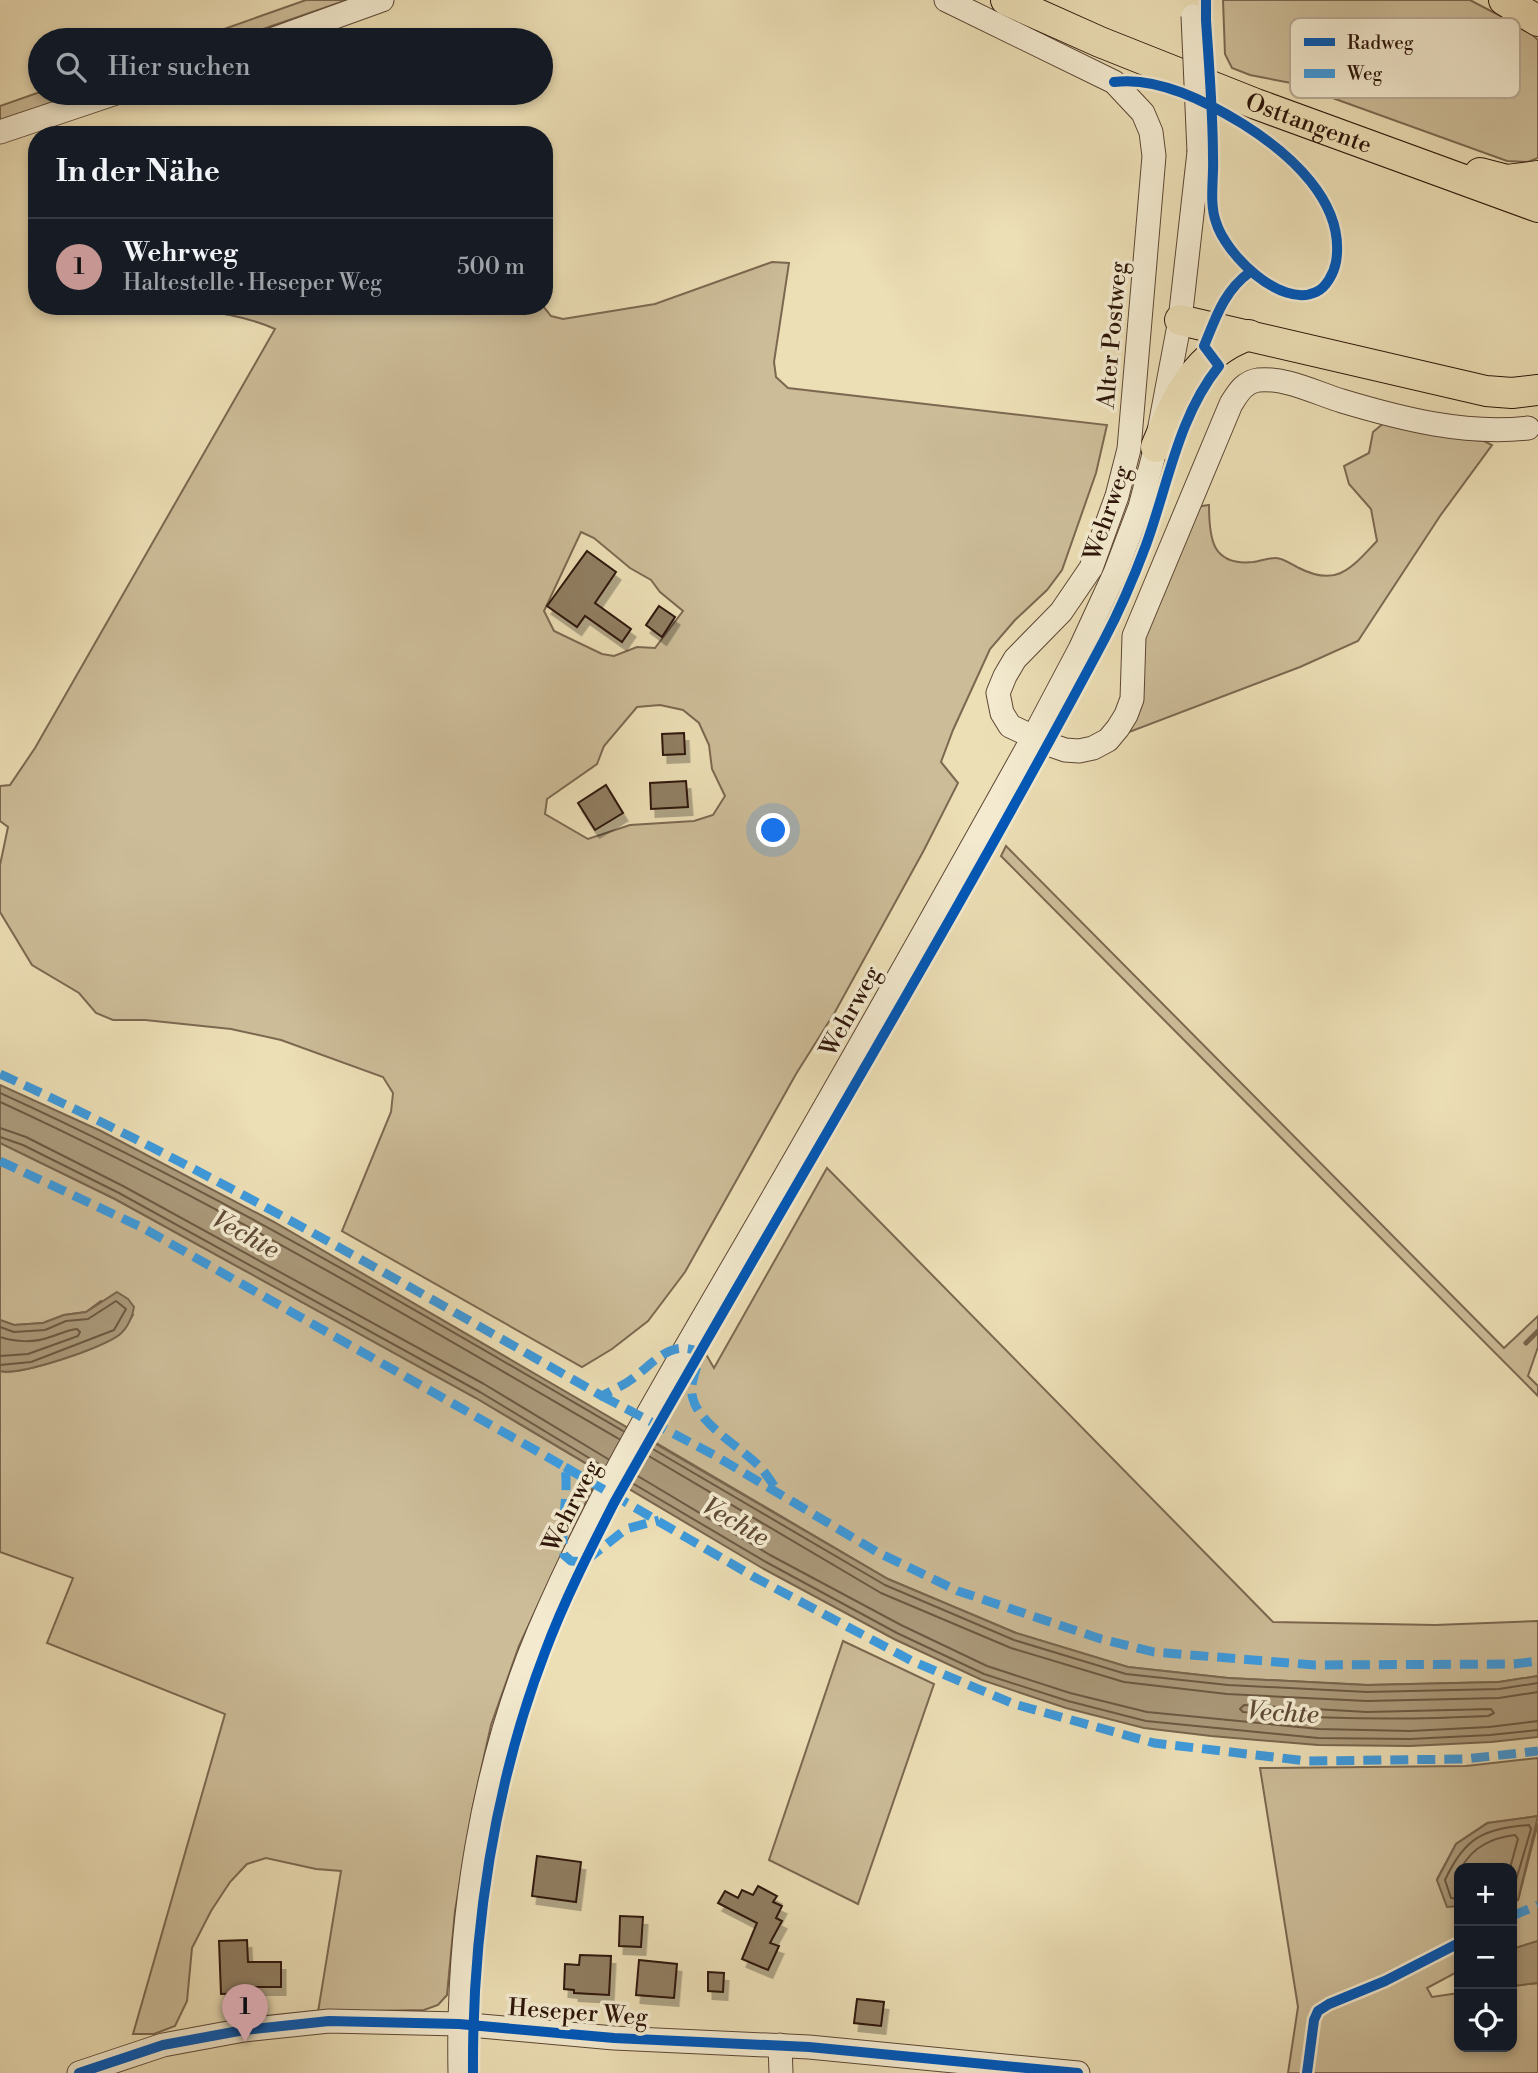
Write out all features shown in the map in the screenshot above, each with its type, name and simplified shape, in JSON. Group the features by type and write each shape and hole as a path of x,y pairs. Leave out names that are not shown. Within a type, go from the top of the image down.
{"main road":[{"name":"Osttangente","path":"1006,0 1256,104 1538,207"},
{"path":"1504,0 1538,21"},
{"path":"1408,159 1507,180 1538,176"},
{"path":"1475,185 1538,222"},
{"path":"1180,320 1486,391 1513,393 1538,390"},
{"path":"1156,447 1174,403 1197,371 1211,355 1230,342 1249,335"}],"street":[{"path":"304,28 382,0"},
{"name":"Alter Postweg","path":"946,0 1114,82 1143,113 1151,132 1152,195 1129,449 1102,541 1084,579 1061,612 1015,659 1004,676 998,693 1002,713 1010,726 1065,750 1079,751 1093,748 1108,740 1126,715 1132,699 1134,636 1231,404 1248,383 1258,380 1284,383 1375,410 1454,427 1494,431 1528,428"},
{"name":"Wehrweg","path":"460,2073 459,2024 467,1918 482,1825 499,1751 539,1632 604,1496 654,1405 849,1067 1034,736 1080,649 1115,573 1140,507 1156,447 1180,320 1199,152 1192,8"},
{"path":"0,132 80,105"},
{"name":"Heseper Weg","path":"79,2073 163,2045 244,2030 329,2021 459,2024 614,2038 780,2045 986,2068 1078,2073"},
{"path":"780,2045 781,2073"}],"shaded area":[{"path":"306,0 347,0 266,28 227,28"},
{"path":"1223,0 1470,0 1504,18 1290,18 1290,83 1250,75 1232,68 1225,54"},
{"path":"1520,26 1538,40 1538,158 1528,162 1507,161 1333,98 1520,98"},
{"path":"28,96 28,105 46,105 0,121 0,106"},
{"path":"772,262 789,263 774,362 776,377 788,388 1107,425 1096,473 1062,570 1047,590 1015,620 990,649 941,762 958,783 835,1012 796,1074 685,1272 648,1321 612,1349 582,1367 342,1231 391,1112 393,1093 383,1077 281,1040 231,1029 145,1020 113,1020 96,1013 79,993 32,965 0,912 0,865 8,827 0,821 0,786 10,785 35,748 275,329 228,315 550,315 563,319 655,304","holes":["581,532 594,538 630,568 651,580 660,592 683,611 655,648 637,647 614,656 602,654 554,631 544,611","660,705 683,710 699,723 709,745 712,769 725,796 713,815 694,821 630,825 588,839 545,814 547,799 597,764 604,746 637,707"]},
{"path":"1385,422 1484,441 1492,445 1440,516 1358,641 1300,667 1124,734 1139,639 1196,507 1209,505 1212,539 1221,555 1229,560 1253,562 1278,558 1313,574 1324,576 1343,572 1377,541 1371,509 1349,484 1344,466 1369,453 1373,432"},
{"path":"1006,846 1504,1348 1538,1316 1538,1347 1528,1376 1538,1386 1538,1396 1001,856"},
{"path":"0,1143 115,1199 476,1398 600,1472 519,1646 491,1725 473,1806 455,1911 447,1995 438,2005 424,2010 318,2012 341,1871 316,1869 266,1858 247,1864 230,1882 211,1911 192,1948 187,2001 175,2026 154,2034 133,2034 225,1714 47,1643 73,1578 0,1552 0,1371 43,1365 98,1346 120,1334 133,1315 101,1301 86,1312 64,1315 43,1323 14,1325 0,1320"},
{"path":"827,1168 1273,1622 1435,1625 1538,1621 1538,1676 1499,1682 1367,1685 1228,1678 1128,1667 1016,1633 888,1579 653,1441 704,1351 714,1368"},
{"path":"843,1641 934,1684 858,1904 769,1860"},
{"path":"1538,1758 1538,1816 1487,1823 1456,1844 1437,1879 1447,1906 1454,1906 1454,1974 1427,1988 1432,1997 1454,1994 1454,2052 1517,2052 1517,1985 1538,1983 1538,2073 1288,2073 1298,2007 1260,1768 1466,1766"},
{"path":"1538,1823 1538,1941 1517,1947 1518,1900"}],"water":[{"name":"Vechte","path":"0,1085 101,1131 274,1222 888,1579 1016,1633 1128,1667 1228,1678 1367,1685 1499,1682 1538,1676 1538,1737 1410,1746 1318,1745 1211,1736 1144,1728 1066,1708 982,1680 894,1639 762,1568 476,1398 115,1199 0,1143"},
{"path":"117,1292 134,1307 129,1322 119,1335 61,1360 25,1369 0,1371 0,1320 14,1325 43,1323 64,1315 86,1312"},
{"path":"1538,1816 1518,1900 1517,1863 1454,1863 1454,1906 1447,1907 1437,1880 1456,1844 1488,1823"},
{"path":"1538,1941 1538,1983 1517,1985 1517,1947"}],"building":[{"path":"587,551 616,572 595,603 631,629 622,642 585,616 577,627 547,606"},
{"path":"659,606 675,617 662,637 646,625"},
{"path":"684,733 685,754 663,755 662,734"},
{"path":"686,781 688,807 651,809 650,783"},
{"path":"606,785 623,813 595,830 578,803"},
{"path":"537,1856 581,1862 576,1902 532,1896"},
{"path":"758,1886 777,1896 773,1902 782,1906 776,1918 782,1921 770,1943 779,1946 768,1970 742,1959 757,1923 718,1903 725,1891 738,1898 742,1890 753,1895"},
{"path":"620,1916 643,1917 641,1947 619,1946"},
{"path":"247,1940 248,1962 281,1962 281,1987 248,1987 248,1993 221,1994 219,1941"},
{"path":"580,1955 611,1956 609,1995 574,1993 574,1990 564,1989 565,1964 579,1965"},
{"path":"639,1960 677,1964 674,1998 636,1995"},
{"path":"708,1972 724,1973 723,1992 708,1991"},
{"path":"857,1999 884,2002 881,2026 854,2023"}],"waterway":[{"path":"1526,1343 1538,1331"}],"marked path":[{"path":"0,1074 154,1148 229,1188 602,1396 629,1381 671,1351 679,1348 699,1352 692,1387 697,1408 712,1427 761,1468 777,1490"},
{"path":"0,1161 143,1228 565,1467 563,1544 564,1555 571,1561 584,1562 626,1529 659,1520"},
{"path":"602,1396 714,1455 877,1552 958,1591 1101,1639 1154,1652 1315,1665 1514,1664 1538,1661"},
{"path":"565,1467 756,1578 912,1661 1014,1704 1154,1743 1307,1761 1465,1759 1538,1751"},
{"path":"1517,1914 1538,1905"}],"cycle path":[{"path":"1114,82 1148,83 1198,99 1214,107 1243,124 1261,136 1295,165 1323,200 1332,219 1337,240 1336,262 1323,287 1316,292 1302,295 1286,293 1256,275 1221,235 1212,199 1213,166 1212,124 1212,106 1211,89 1206,20 1206,0"},
{"path":"473,2073 482,1912 500,1806 527,1702 560,1614 614,1503 985,858 1110,629 1146,545 1175,452 1193,407 1219,366 1204,346 1227,296 1250,272"},
{"path":"1307,2073 1314,2020 1318,2011 1454,1946"},
{"path":"79,2073 163,2045 244,2030 329,2021 459,2024 614,2038 809,2047 1078,2073"}],"place":[{"name":"Wehrweg","path":"245,2042"}]}
